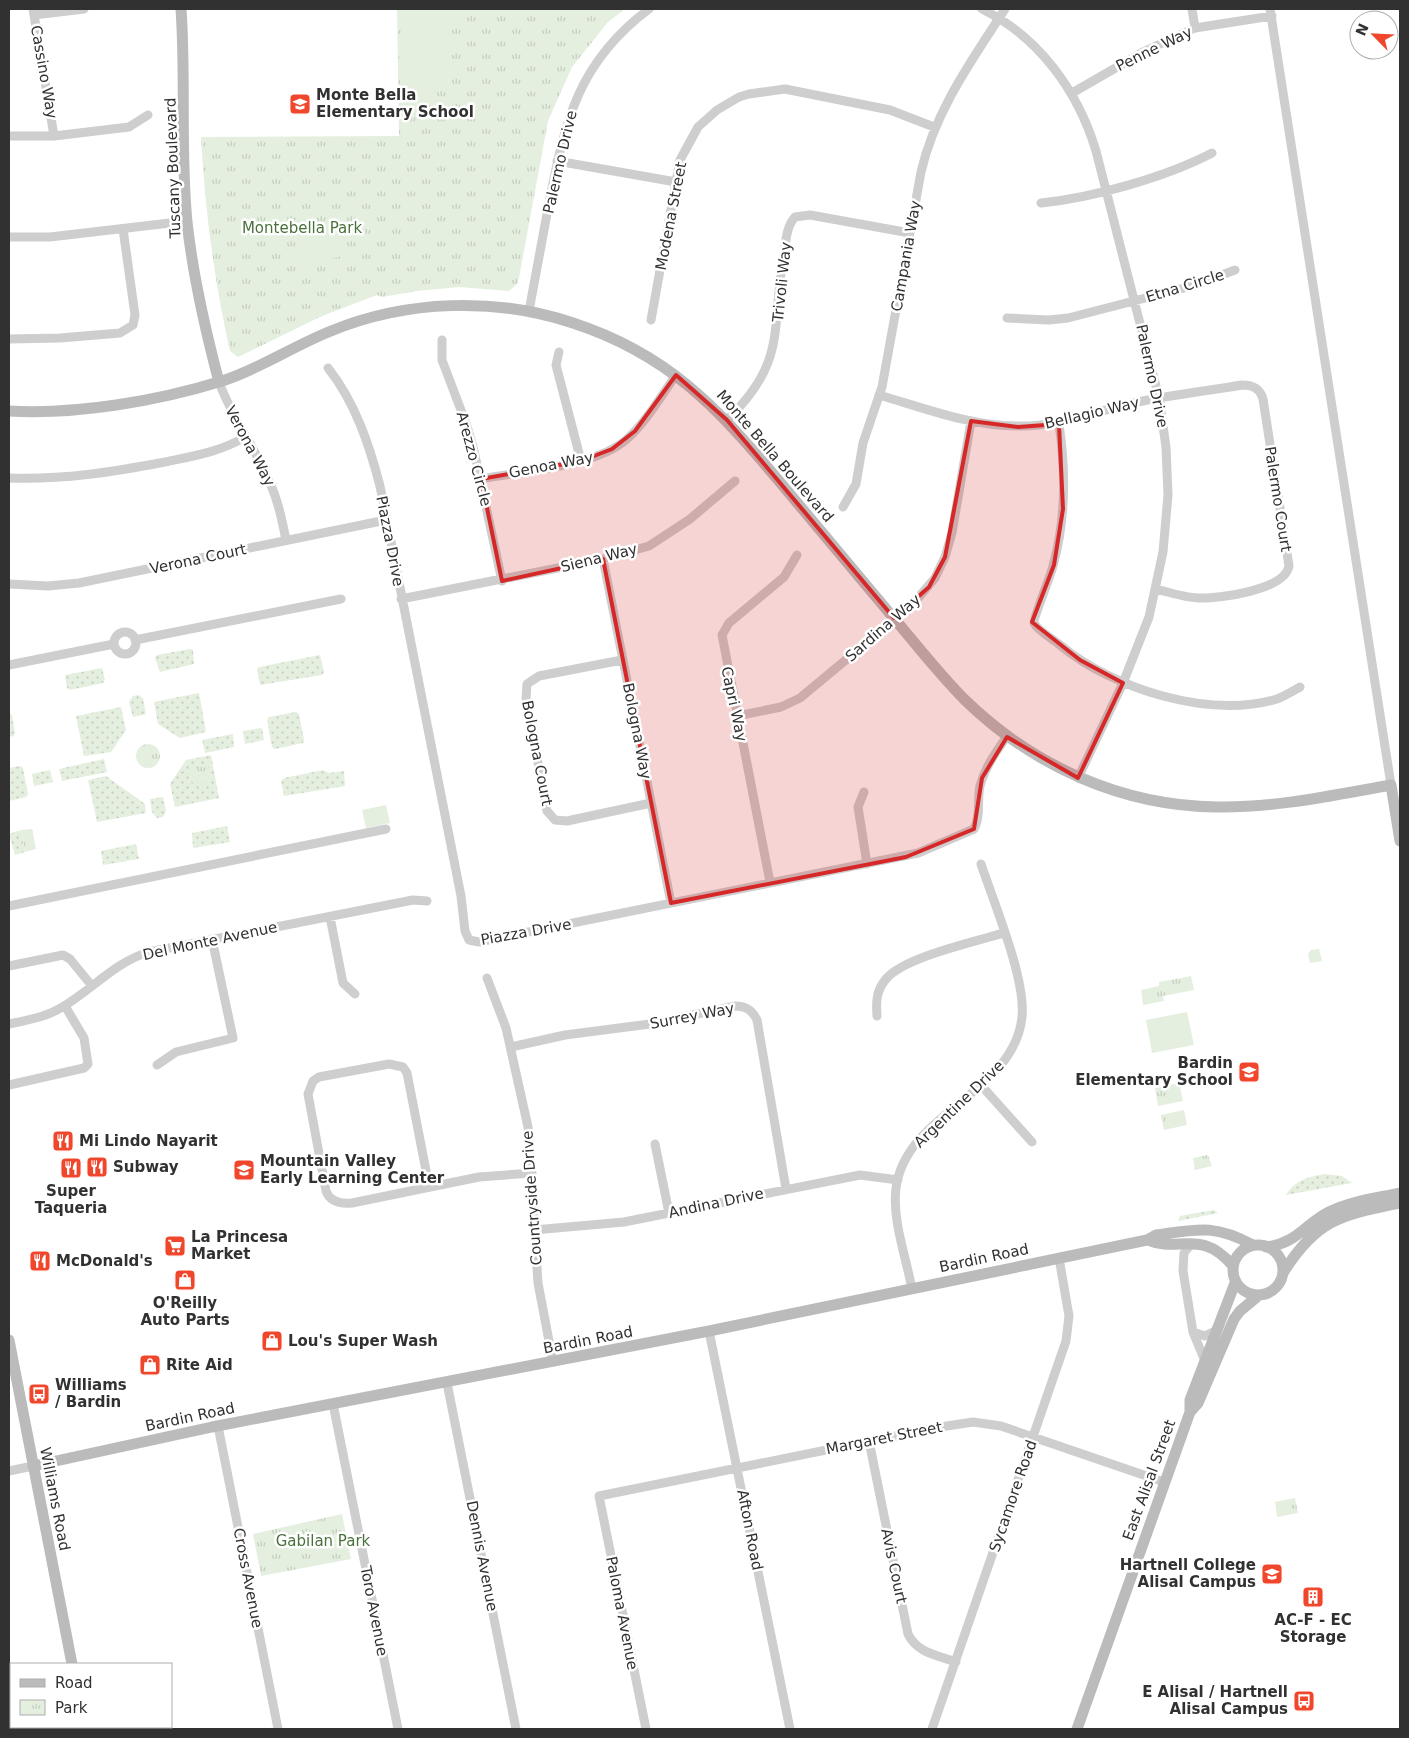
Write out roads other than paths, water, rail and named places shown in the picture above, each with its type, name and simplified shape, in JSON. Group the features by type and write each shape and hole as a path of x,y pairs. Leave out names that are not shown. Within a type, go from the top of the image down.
{"street":[{"path":"34,12 84,9"},
{"name":"Tuscany Boulevard","path":"181,9 185,75 187,221 201,310 219,382"},
{"name":"Palermo Drive","path":"529,311 557,161 571,109 591,71 615,39 649,9"},
{"name":"Palermo Drive","path":"982,9 999,18 1033,45 1072,93 1090,132 1159,398 1166,447 1168,495 1163,552 1156,589 1141,642 1078,778"},
{"name":"Campania Way","path":"843,507 856,484 864,436 880,395 924,158 934,127 1005,9"},
{"path":"1192,9 1195,28"},
{"name":"Cassino Way","path":"34,12 54,136"},
{"path":"1271,12 1400,841"},
{"name":"Penne Way","path":"1072,93 1145,51 1195,28 1271,12"},
{"name":"Modena Street","path":"651,320 680,160 698,128 728,102 760,91 785,89 890,110 934,127"},
{"path":"9,136 54,136 132,126 148,115"},
{"path":"1040,203 1071,199 1173,171 1212,153"},
{"path":"557,161 676,182"},
{"name":"Trivoli Way","path":"727,420 756,387 770,362 776,334 779,277 789,226 795,217 810,215 910,234"},
{"path":"9,237 50,237 187,221"},
{"path":"9,339 75,337 120,333 129,328 135,321 135,315 123,229"},
{"name":"Etna Circle","path":"1007,318 1058,320 1192,286 1235,270"},
{"name":"Monte Bella Boulevard","path":"9,411 47,412 94,408 219,382 256,368 333,330 372,317 405,310 455,306 529,311 575,323 646,355 676,375 727,420 962,697 1007,736 1044,760 1078,778 1148,800 1188,806 1219,808 1265,805 1391,785"},
{"name":"Arezzo Circle","path":"442,340 442,360 467,426 502,581"},
{"path":"559,352 556,365 581,461"},
{"name":"Piazza Drive","path":"328,368 347,394 360,423 375,466 460,896 465,931 469,940 479,942 918,853 974,829 978,819 977,802 982,778 1007,736"},
{"name":"Genoa Way","path":"480,479 581,461 604,454 628,438 644,420 676,375"},
{"name":"Verona Way","path":"219,382 231,413 270,482 279,508 286,540"},
{"name":"Palermo Court","path":"1156,589 1196,598 1226,597 1280,580 1288,572 1289,566 1260,392 1251,385 1242,385 1159,398"},
{"name":"Bellagio Way","path":"880,395 970,421 1018,426 1059,424 1112,408 1159,398"},
{"name":"Sardina Way","path":"738,716 781,707 800,698 912,605 929,587 945,557 952,533 970,421"},
{"path":"1059,424 1064,465 1063,509 1054,565 1034,622 1080,660 1123,683 1170,698 1219,704 1278,699 1300,687"},
{"path":"9,478 55,478 106,473 210,453 232,445 245,437"},
{"name":"Siena Way","path":"401,600 502,581 603,559 649,546 670,534 735,481"},
{"name":"Verona Court","path":"9,584 48,586 79,583 386,520"},
{"name":"Capri Way","path":"770,882 722,635 730,623 784,576 797,555"},
{"name":"Bologna Way","path":"603,559 671,903"},
{"path":"135,640 341,599"},
{"path":"121,633 130,634 135,640 133,650 126,654 119,653 114,644 115,638 121,633"},
{"path":"9,665 114,644"},
{"name":"Bologna Court","path":"622,660 539,676 527,684 526,698 547,811 555,820 567,821 651,802"},
{"path":"864,792 858,807 868,864"},
{"path":"9,906 386,829"},
{"name":"Argentine Drive","path":"912,1289 897,1213 898,1180 906,1158 917,1143 1008,1055 1020,1028 1021,990 981,864"},
{"name":"Del Monte Avenue","path":"9,1024 47,1015 65,1006 114,968 137,956 212,939 413,900 427,901"},
{"path":"330,917 343,984 355,994"},
{"path":"877,1016 877,994 886,980 897,970 913,961 1004,933"},
{"path":"157,1065 176,1052 233,1038 212,939"},
{"path":"9,966 63,955 70,959 92,986"},
{"name":"Countryside Drive","path":"487,978 501,1012 511,1046 528,1127 538,1283 553,1362"},
{"path":"9,1085 84,1068 88,1064 84,1038 65,1006"},
{"name":"Surrey Way","path":"511,1046 564,1035 642,1026 735,1006 746,1007 754,1014 757,1020 786,1189"},
{"path":"429,1186 407,1073 403,1067 397,1064 389,1064 319,1077 313,1081 308,1094 326,1191 332,1199 345,1204 479,1177 532,1173"},
{"path":"980,1084 1032,1142"},
{"path":"655,1144 669,1213"},
{"name":"Andina Drive","path":"534,1230 603,1224 669,1213 860,1175 898,1180"},
{"path":"1400,1193 1342,1207 1319,1218 1289,1242 1266,1247 1253,1245 1242,1250 1233,1266 1235,1283 1241,1290 1258,1296 1274,1290 1305,1241 1327,1224 1350,1214 1400,1203"},
{"name":"Bardin Road","path":"33,1466 218,1426 709,1331 1147,1240 1156,1235 1214,1229 1233,1234 1253,1245"},
{"name":"Bardin Road","path":"1147,1240 1156,1244 1192,1243 1215,1250 1233,1266"},
{"path":"1192,1243 1184,1253 1183,1261 1193,1332 1206,1361"},
{"path":"1266,1247 1281,1261 1283,1273"},
{"name":"Sycamore Road","path":"932,1729 1034,1436 1068,1332 1068,1308 1059,1258"},
{"name":"East Alisal Street","path":"1078,1729 1190,1412 1190,1400 1235,1283"},
{"name":"East Alisal Street","path":"1190,1412 1198,1403 1234,1319 1240,1311 1258,1296"},
{"path":"1193,1332 1205,1336 1217,1330"},
{"name":"Afton Road","path":"709,1331 790,1729"},
{"name":"Williams Road","path":"9,1340 72,1663"},
{"name":"Dennis Avenue","path":"447,1383 516,1729"},
{"name":"Toro Avenue","path":"332,1404 398,1729"},
{"name":"Margaret Street","path":"599,1496 954,1424 973,1422 1001,1426 1034,1436 1164,1482"},
{"name":"Cross Avenue","path":"218,1426 278,1729"},
{"name":"Avis Court","path":"869,1441 908,1634 920,1650 956,1662"},
{"path":"9,1471 33,1466"},
{"name":"Paloma Avenue","path":"599,1496 646,1729"}],"place":[{"name":"Monte Bella Elementary School","path":"300,104"},
{"name":"Bardin Elementary School","path":"1249,1072"},
{"name":"Mi Lindo Nayarit","path":"63,1141"},
{"name":"Subway","path":"97,1167"},
{"name":"Super Taqueria","path":"71,1168"},
{"name":"Mountain Valley Early Learning Center","path":"244,1170"},
{"name":"La Princesa Market","path":"175,1246"},
{"name":"McDonald's","path":"40,1261"},
{"name":"O'Reilly Auto Parts","path":"185,1280"},
{"name":"Lou's Super Wash","path":"272,1341"},
{"name":"Rite Aid","path":"150,1365"},
{"name":"Williams / Bardin","path":"39,1394"},
{"name":"Hartnell College Alisal Campus","path":"1272,1574"},
{"name":"AC-F - EC Storage","path":"1313,1597"},
{"name":"E Alisal / Hartnell Alisal Campus","path":"1304,1701"}],"park label":[{"name":"Montebella Park","path":"302,228"},
{"name":"Gabilan Park","path":"323,1541"}]}
